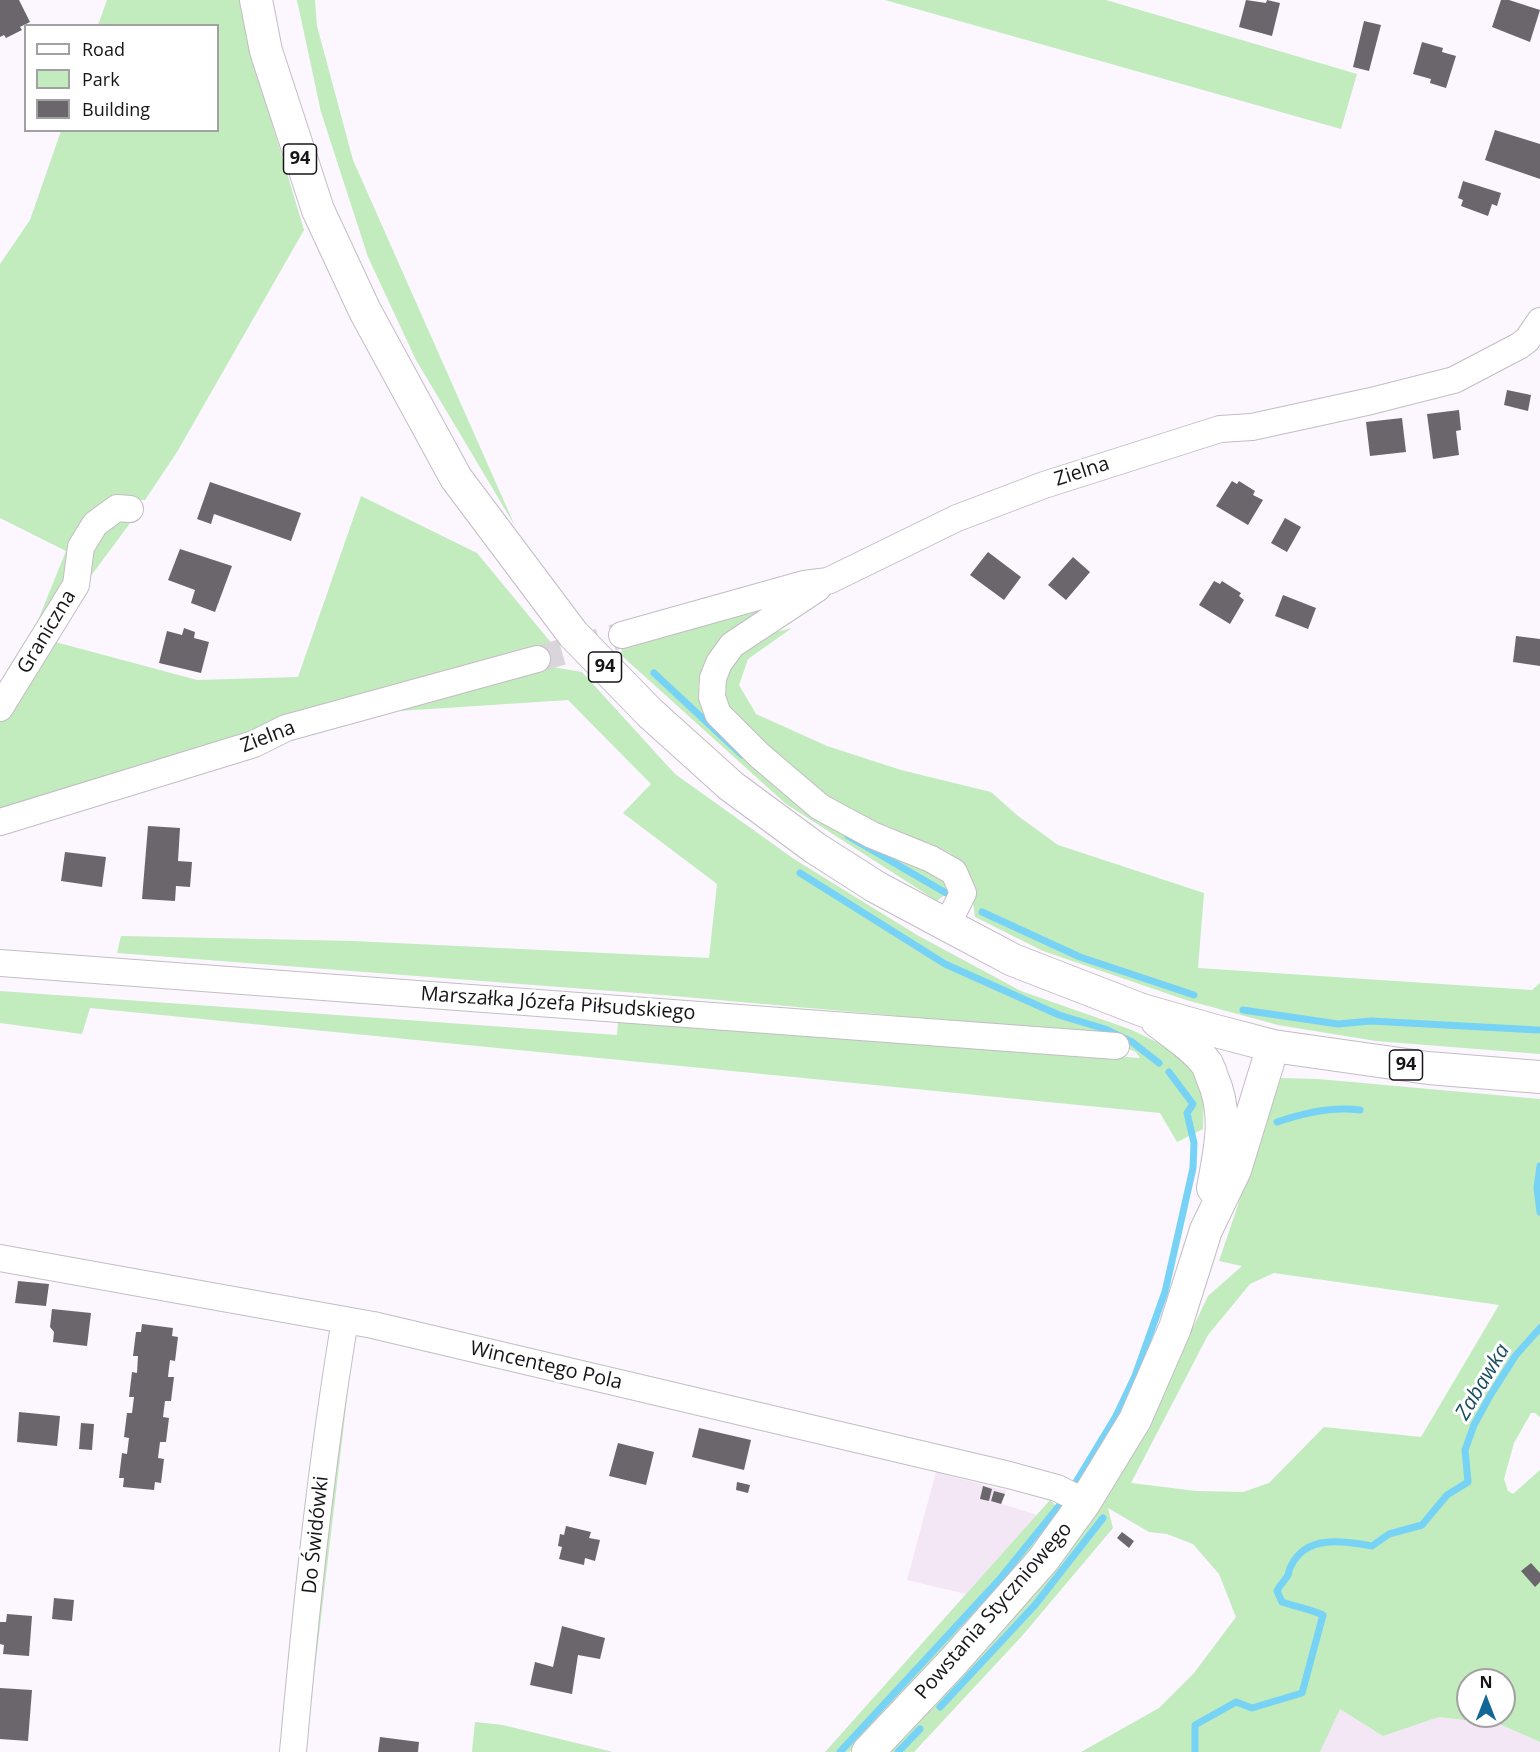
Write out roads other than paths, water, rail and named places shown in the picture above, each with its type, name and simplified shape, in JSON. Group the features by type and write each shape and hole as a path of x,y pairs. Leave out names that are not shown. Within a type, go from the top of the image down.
{"main road":[{"name":"94","path":"256,0 266,51 318,210 365,311 456,478 573,634 650,713 730,786 815,848 876,887 1013,960 1142,1010 1274,1046 1428,1068 1540,1077"},
{"name":"94","path":"278,0 283,32 365,311"},
{"name":"Powstania Styczniowego","path":"1142,1010 1190,1047 1208,1065 1222,1104 1223,1125 1206,1230"},
{"name":"Powstania Styczniowego","path":"868,1752 953,1662 1043,1560 1085,1502 1135,1420 1175,1328 1206,1230 1235,1170 1274,1046"}],"street":[{"name":"Zielna","path":"622,635 804,584 828,581 957,518 1044,485 1220,429 1252,427 1454,380 1519,346 1540,321"},
{"name":"Graniczna","path":"0,708 76,585 81,547 94,524 117,508 130,509"},
{"path":"828,581 732,645 719,663 713,678 712,697 718,714 759,755 820,807 872,835 931,859 954,872 963,893 947,925"},
{"name":"Zielna","path":"0,822 254,744 286,728 537,659"},
{"name":"Marszałka Józefa Piłsudskiego","path":"0,963 1116,1046"},
{"name":"Wincentego Pola","path":"0,1263 345,1320 1009,1476 1057,1488 1085,1502"},
{"name":"Do Świdówki","path":"293,1752 320,1492 345,1320"}],"waterway":[{"path":"654,673 742,755"},
{"path":"848,836 946,893"},
{"path":"800,873 945,964 1059,1015 1105,1029 1132,1042 1159,1063"},
{"path":"982,912 1080,957 1194,995"},
{"path":"1243,1010 1338,1024 1371,1021 1538,1030"},
{"path":"1076,1482 1116,1416 1135,1376 1165,1292 1193,1168 1194,1143 1187,1113 1193,1104 1169,1072"},
{"path":"1277,1122 1318,1111 1360,1110"},
{"name":"Zabawka","path":"1540,1166 1537,1188 1540,1212"},
{"name":"Zabawka","path":"1195,1752 1195,1725 1236,1702 1252,1708 1302,1693 1323,1615 1282,1602 1277,1591 1287,1577 1290,1567 1298,1556 1316,1544 1338,1542 1372,1546 1389,1534 1422,1525 1447,1495 1468,1482 1465,1450 1474,1425 1516,1355 1540,1328"},
{"path":"840,1752 999,1580 1059,1506"},
{"path":"940,1707 1035,1605 1103,1518"},
{"path":"898,1752 920,1729"}],"tunnel":[{"path":"537,659 622,635"}]}
